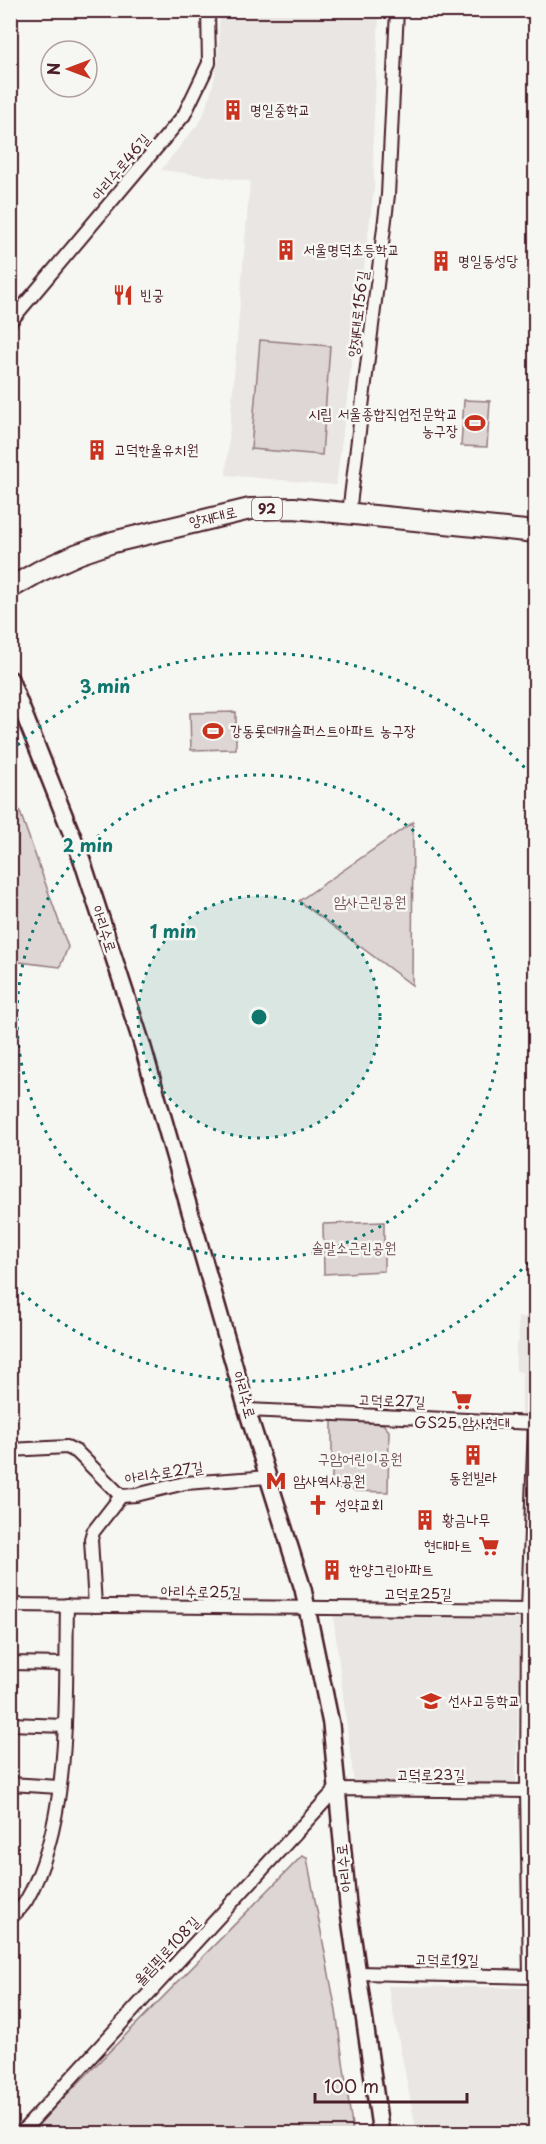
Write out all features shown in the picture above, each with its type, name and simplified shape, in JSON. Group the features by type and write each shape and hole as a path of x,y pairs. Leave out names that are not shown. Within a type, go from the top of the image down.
{"main road":[{"name":"양재대로","path":"10,588 78,554 113,542 250,509 294,508 536,532"}],"street":[{"name":"아리수로46길","path":"10,322 184,115 209,63 208,10"},
{"name":"양재대로156길","path":"349,513 388,195 397,10"},
{"name":"아리수로","path":"10,679 82,860 142,1044 308,1608 331,1724 336,1789 358,1973 381,2133"},
{"name":"고덕로27길","path":"248,1410 535,1423 532,1610"},
{"name":"아리수로27길","path":"10,1450 67,1447 77,1452 121,1496 136,1495 185,1483 269,1477"},
{"path":"95,1606 91,1539 93,1532 121,1496"},
{"name":"아리수로25길","path":"10,1605 308,1608"},
{"path":"10,1918 25,1903 51,1839 64,1753 67,1605"},
{"name":"고덕로25길","path":"308,1608 532,1610"},
{"path":"532,1610 533,1977"},
{"path":"10,1663 66,1664"},
{"path":"10,1724 65,1726"},
{"path":"10,1784 59,1787"},
{"name":"고덕로23길","path":"336,1789 531,1791"},
{"name":"올림픽로108길","path":"20,2133 336,1789"},
{"name":"고덕로19길","path":"358,1973 533,1977"}],"shaded area":[{"path":"220,11 379,11 373,137 374,188 336,485 226,475 250,181 161,170 202,119 218,61"},
{"path":"518,1317 535,1317 535,1418 522,1418 522,1372 516,1371 516,1345 519,1341"},
{"name":"선사고등학교","path":"333,1614 520,1619 516,1784 354,1783"},
{"path":"388,1986 535,1988 535,2133 417,2133"}],"green space":[{"path":"260,340 330,346 322,455 251,449"},
{"name":"시립 서울종합직업전문학교 농구장","path":"464,400 490,401 487,447 461,446"},
{"name":"강동롯데캐슬퍼스트아파트 농구장","path":"236,712 236,749 191,750 190,713"},
{"path":"10,784 68,947 60,967 11,961"},
{"name":"암사근린공원","path":"413,822 412,985 299,901"},
{"name":"솔말소근린공원","path":"384,1222 384,1271 324,1274 323,1224"},
{"name":"구암어린이공원","path":"332,1420 383,1424 389,1431 388,1492 332,1488"},
{"path":"302,1856 307,1858 336,2011 353,2133 28,2134"}],"place":[{"name":"명일중학교","path":"233,110"},
{"name":"서울명덕초등학교","path":"286,250"},
{"name":"명일동성당","path":"441,261"},
{"name":"빈궁","path":"123,295"},
{"name":"시립 서울종합직업전문학교 농구장","path":"475,423"},
{"name":"고덕한울유치원","path":"97,450"},
{"name":"강동롯데캐슬퍼스트아파트 농구장","path":"213,731"},
{"name":"GS25 암사현대","path":"462,1400"},
{"name":"동원빌라","path":"473,1455"},
{"name":"암사역사공원","path":"276,1481"},
{"name":"성약교회","path":"318,1505"},
{"name":"황금나무","path":"425,1520"},
{"name":"현대마트","path":"489,1546"},
{"name":"한양그린아파트","path":"332,1570"},
{"name":"선사고등학교","path":"431,1701"}]}
